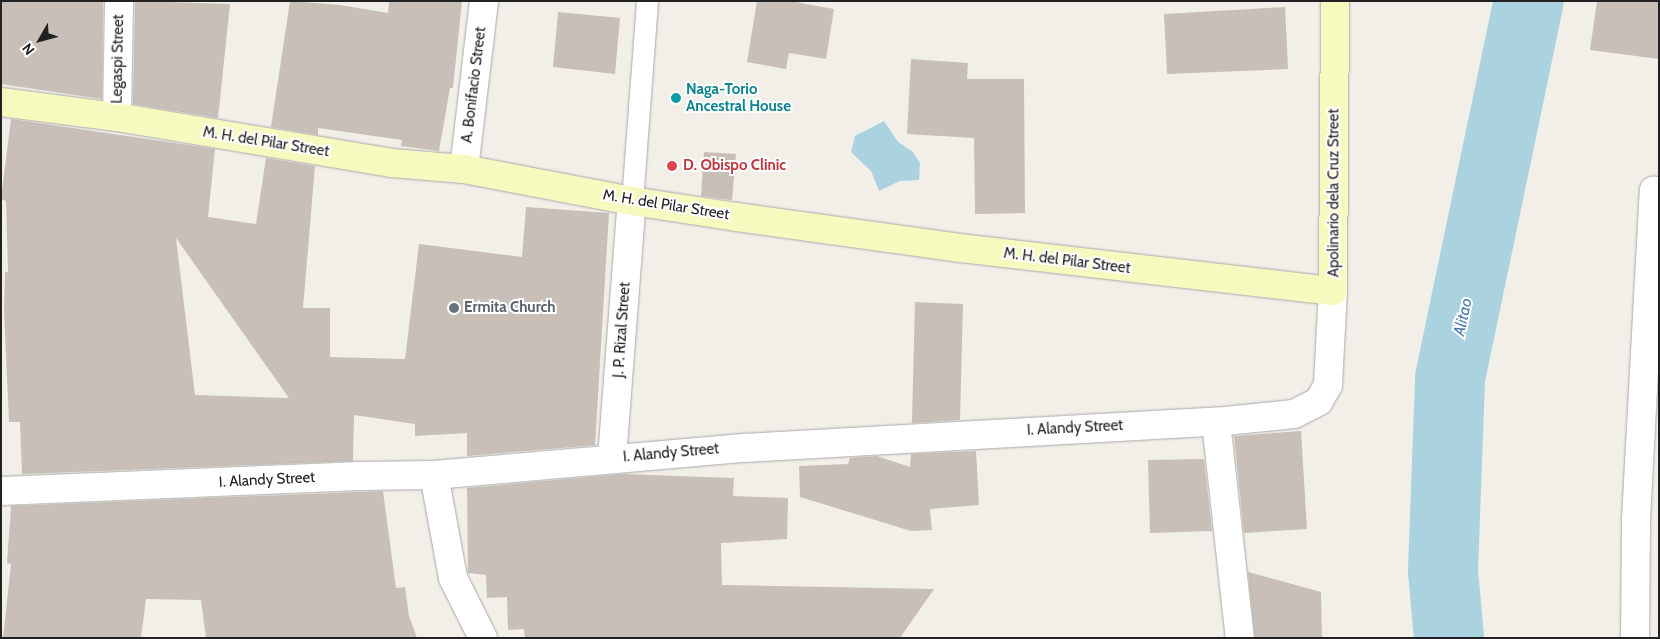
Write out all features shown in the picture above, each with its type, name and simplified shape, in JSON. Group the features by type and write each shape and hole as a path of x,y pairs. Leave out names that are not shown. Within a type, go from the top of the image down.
{"main road":[{"name":"Apolinario dela Cruz Street","path":"1333,291 1335,1"},
{"name":"M. H. del Pilar Street","path":"1,102 117,117 392,163 464,169 632,201 960,248 1333,291"}],"street":[{"name":"Legaspi Street","path":"117,117 119,1"},
{"name":"A. Bonifacio Street","path":"464,169 484,1"},
{"path":"1635,638 1647,518 1654,190"},
{"name":"J. P. Rizal Street","path":"612,458 632,201"},
{"name":"Apolinario dela Cruz Street","path":"1328,384 1333,291"},
{"name":"I. Alandy Street","path":"1,491 360,476 434,476 612,458 909,436 1216,422 1294,414 1320,402 1328,384"},
{"path":"1216,422 1240,638"},
{"path":"434,476 453,578 483,638"}],"lane":[{"path":"632,201 647,1"}],"water":[{"path":"884,121 898,142 912,151 920,163 919,180 900,181 879,191 871,171 851,152 855,136"}],"building":[{"path":"1,1 103,1 102,99 1,84"},
{"path":"135,1 230,4 218,118 133,104"},
{"path":"290,1 340,5 388,13 389,1 462,1 453,88 450,88 439,151 401,146 402,140 318,128 318,135 271,127"},
{"path":"757,1 790,1 834,9 826,59 789,53 786,69 747,62"},
{"path":"1597,1 1659,1 1659,59 1590,50"},
{"path":"1285,7 1288,69 1167,74 1164,14"},
{"path":"558,12 620,18 615,74 553,67"},
{"path":"911,59 968,63 967,79 1024,79 1025,213 975,214 974,138 907,134"},
{"path":"11,119 215,149 208,217 256,224 266,158 315,166 303,308 330,308 330,357 405,359 419,244 522,257 526,207 609,213 595,445 467,456 467,433 415,436 415,424 354,415 353,461 22,474 20,422 9,422 4,310 5,272 8,272 6,201 1,199","holes":["176,238 289,398 195,395"]},
{"path":"704,152 736,154 732,200 701,196"},
{"path":"915,302 963,304 960,420 912,423"},
{"path":"1301,431 1307,529 1244,533 1234,436"},
{"path":"976,451 979,505 930,509 932,530 911,531 800,497 799,466 848,464 850,458 877,456 910,467 911,454"},
{"path":"1204,459 1212,531 1150,533 1148,460"},
{"path":"623,474 734,478 733,496 788,498 787,539 721,543 722,585 934,589 900,638 525,638 524,629 508,630 507,597 487,598 486,575 468,573 467,488"},
{"path":"383,491 396,588 405,587 409,616 417,638 206,638 201,600 146,599 141,638 3,638 11,564 7,563 11,506"},
{"path":"1248,572 1321,592 1322,638 1255,638"}],"waterway":[{"name":"Alitao","path":"1449,638 1443,571 1450,378 1529,1"}],"place":[{"name":"Naga-Torio Ancestral House","path":"676,98"},
{"name":"D. Obispo Clinic","path":"672,166"},
{"name":"Ermita Church","path":"454,308"}]}
